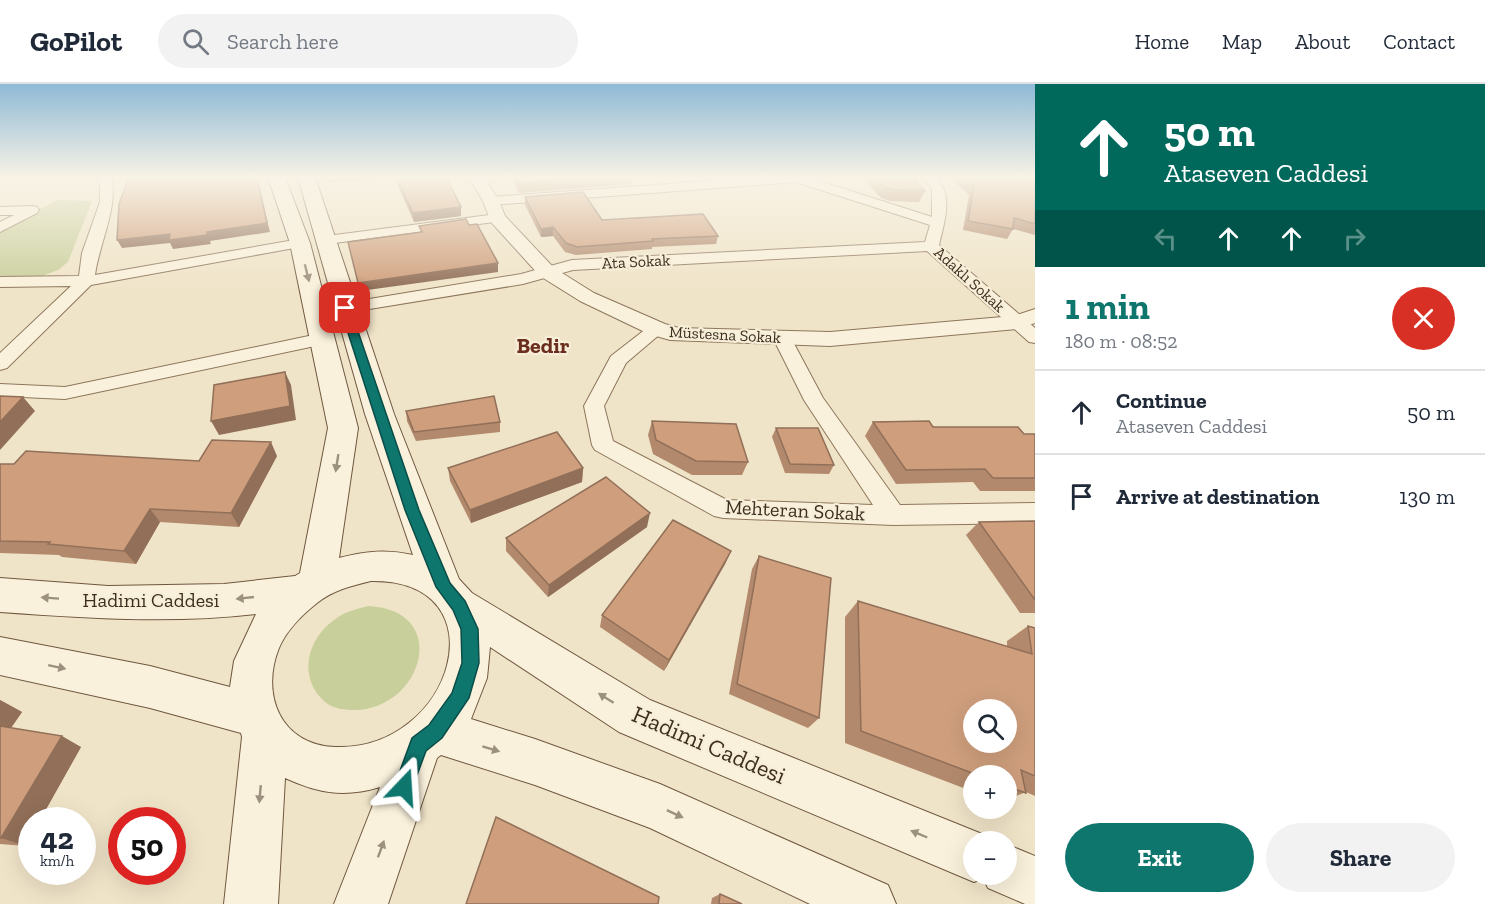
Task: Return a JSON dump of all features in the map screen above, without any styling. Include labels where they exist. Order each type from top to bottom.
[{"type":"main road","points":[[290,215],[300,243],[343,428],[310,587]]},
{"type":"main road","points":[[319,215],[345,308],[412,510],[469,629],[471,663],[460,698],[427,738],[361,904]]},
{"type":"main road","points":[[251,904],[260,725],[250,681],[259,647],[277,616],[310,587],[344,571],[371,566],[398,567],[423,574],[452,597]]},
{"type":"main road","name":"Hadimi Caddesi","points":[[0,595],[108,603],[224,601],[310,587]]},
{"type":"main road","name":"Hadimi Caddesi","points":[[452,597],[635,716],[963,851]]},
{"type":"main road","points":[[0,656],[150,687],[260,725],[283,753],[313,768],[348,772],[386,764],[427,738],[535,762],[660,808],[869,904]]},
{"type":"main road","points":[[1017,875],[1035,882]]},
{"type":"street","points":[[0,228],[23,215]]},
{"type":"street","points":[[0,364],[86,281],[90,253],[103,215]]},
{"type":"street","points":[[327,240],[460,215]]},
{"type":"street","name":"Müstesna Sokak","points":[[499,215],[547,272],[587,297],[657,330],[678,335],[830,339],[1026,319]]},
{"type":"street","points":[[912,215],[937,223]]},
{"type":"street","name":"Adaklı Sokak","points":[[939,215],[931,246],[1026,319],[1035,338]]},
{"type":"street","points":[[0,282],[86,281],[300,243]]},
{"type":"street","name":"Ata Sokak","points":[[345,308],[523,279],[572,265],[931,246]]},
{"type":"street","name":"Mehteran Sokak","points":[[657,330],[618,360],[594,406],[603,445],[723,509],[893,515],[1035,513]]},
{"type":"street","points":[[782,338],[814,400],[893,515]]},
{"type":"street","points":[[0,390],[65,393],[323,339]]},
{"type":"green space","points":[[29,215],[86,215],[68,262],[58,270],[37,278],[0,278],[0,231]]},
{"type":"green space","points":[[368,606],[394,612],[411,624],[419,640],[418,659],[411,678],[398,694],[379,705],[355,710],[335,708],[325,702],[311,682],[309,660],[312,648],[324,628],[334,620],[346,613]]},
{"type":"building","points":[[118,215],[265,215],[267,223],[169,240],[170,234],[117,240]]},
{"type":"building","points":[[534,215],[599,215],[602,220],[704,215],[718,236],[652,239],[653,241],[577,247],[566,243],[553,227],[541,229]]},
{"type":"building","points":[[969,215],[1035,215],[1035,224],[1014,218],[1013,229],[968,221]]},
{"type":"building","points":[[466,219],[469,225],[477,224],[498,263],[358,283],[348,242],[422,232],[419,226]]},
{"type":"building","points":[[285,372],[290,406],[211,421],[214,385]]},
{"type":"building","points":[[0,396],[23,397],[0,422]]},
{"type":"building","points":[[494,396],[500,422],[414,432],[406,411]]},
{"type":"building","points":[[652,421],[736,424],[748,462],[696,461],[656,440]]},
{"type":"building","points":[[929,421],[933,427],[1018,427],[1024,434],[1035,434],[1035,478],[993,478],[985,469],[906,470],[873,422]]},
{"type":"building","points":[[776,428],[818,428],[834,465],[790,464]]},
{"type":"building","points":[[557,432],[583,468],[470,510],[448,468]]},
{"type":"building","points":[[212,440],[271,442],[231,513],[150,509],[124,551],[48,544],[50,542],[0,541],[0,464],[14,464],[26,451],[199,461]]},
{"type":"building","points":[[606,477],[650,513],[549,585],[506,538]]},
{"type":"building","points":[[673,520],[731,551],[669,660],[602,615]]},
{"type":"building","points":[[1035,521],[1035,600],[979,522]]},
{"type":"building","points":[[759,556],[831,578],[819,718],[737,684]]},
{"type":"building","points":[[858,601],[1032,654],[1028,626],[1035,628],[1035,776],[1021,770],[1026,793],[1017,790],[1017,765],[963,765],[963,770],[861,731]]},
{"type":"building","points":[[0,726],[62,736],[1,838]]},
{"type":"building","points":[[496,817],[659,897],[658,904],[466,904]]},
{"type":"building","points":[[720,894],[742,904],[719,904]]},
{"type":"district","name":"Bedir","points":[[543,345]]},
{"type":"route","points":[[345,308],[412,510],[444,587],[460,606],[469,629],[471,663],[460,698],[435,731],[419,745],[404,787]]}]
